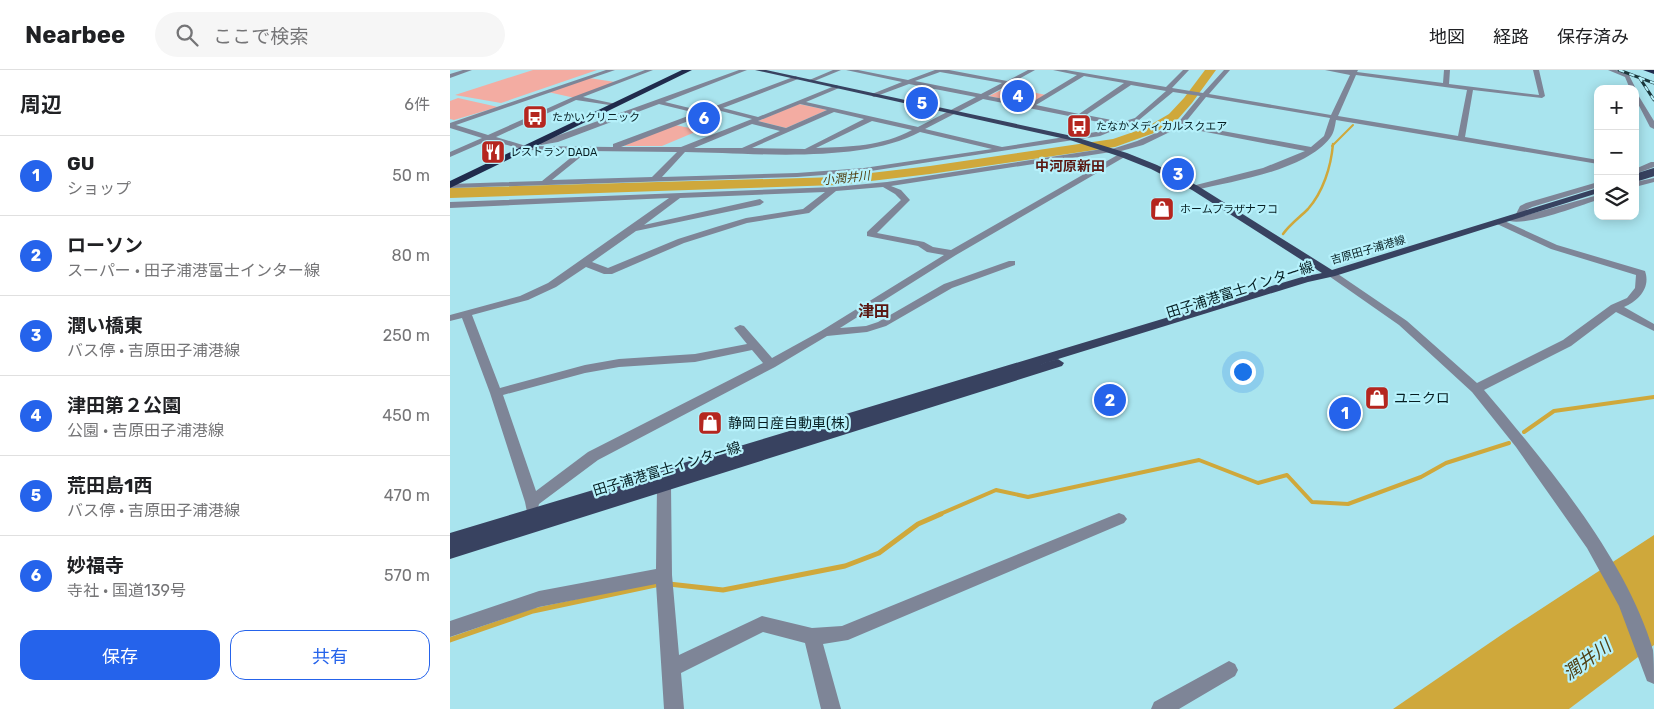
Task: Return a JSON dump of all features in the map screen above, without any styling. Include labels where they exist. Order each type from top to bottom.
[{"type":"highway","points":[[450,185],[688,70]]},
{"type":"highway","points":[[1647,70],[1654,72]]},
{"type":"main road","name":"吉原田子浦港線","points":[[758,70],[1074,139],[1113,151],[1154,166],[1195,188],[1331,274],[1594,191]]},
{"type":"main road","points":[[1639,177],[1654,173]]},
{"type":"main road","name":"田子浦港富士インター線","points":[[450,552],[533,513],[664,486],[1238,308],[1312,283],[1331,274]]},
{"type":"main road","name":"田子浦港富士インター線","points":[[450,540],[533,513],[1306,279],[1331,274]]},
{"type":"street","points":[[450,76],[469,70]]},
{"type":"street","points":[[450,126],[612,70]]},
{"type":"street","points":[[450,155],[575,98],[650,70]]},
{"type":"street","points":[[528,147],[555,140],[744,70]]},
{"type":"street","points":[[810,81],[838,70]]},
{"type":"street","points":[[849,70],[1124,125]]},
{"type":"street","points":[[874,95],[913,82],[940,70],[1009,83]]},
{"type":"street","points":[[450,126],[488,138],[528,147],[806,150],[860,160],[1032,70]]},
{"type":"street","points":[[1056,70],[1594,161]]},
{"type":"street","points":[[1099,78],[1110,70]]},
{"type":"street","points":[[450,185],[797,175],[860,160],[1006,150],[1074,139],[1124,125],[1148,111],[1186,70]]},
{"type":"street","points":[[450,205],[834,189],[887,184],[1113,151],[1140,143],[1179,125],[1227,70]]},
{"type":"street","points":[[1328,70],[1540,97],[1542,96],[1536,70]]},
{"type":"street","points":[[1446,70],[1446,85]]},
{"type":"street","points":[[1611,70],[1627,76],[1631,85]]},
{"type":"street","points":[[1195,188],[1279,165],[1312,150],[1325,140],[1331,131],[1333,118],[1354,72]]},
{"type":"street","points":[[1031,106],[1082,75]]},
{"type":"street","points":[[609,148],[796,78]]},
{"type":"street","points":[[1080,116],[1129,83]]},
{"type":"street","points":[[656,179],[684,149],[837,87]]},
{"type":"street","points":[[1461,138],[1470,88]]},
{"type":"street","points":[[544,93],[614,105]]},
{"type":"street","points":[[1639,100],[1654,128]]},
{"type":"street","points":[[659,102],[702,113]]},
{"type":"street","points":[[799,102],[1006,150]]},
{"type":"street","points":[[716,108],[787,130]]},
{"type":"street","points":[[743,149],[833,110]]},
{"type":"street","points":[[806,150],[872,118]]},
{"type":"street","points":[[1179,125],[1312,150]]},
{"type":"street","points":[[545,182],[587,148]]},
{"type":"street","points":[[466,314],[496,392],[533,513],[593,456],[771,364],[826,333],[1113,151]]},
{"type":"street","points":[[1639,169],[1654,164]]},
{"type":"street","points":[[1639,170],[1654,173]]},
{"type":"street","points":[[1639,184],[1654,180]]},
{"type":"street","points":[[887,184],[887,187],[898,192],[906,200],[870,234],[921,244],[930,250],[953,253]]},
{"type":"street","points":[[1519,215],[1523,208],[1529,205],[1594,185]]},
{"type":"street","points":[[585,263],[608,272],[681,241],[746,221],[806,211],[834,189]]},
{"type":"street","points":[[450,318],[524,298],[552,285],[680,195]]},
{"type":"street","points":[[1504,220],[1530,218],[1594,198]]},
{"type":"street","points":[[635,228],[648,227],[760,202]]},
{"type":"street","points":[[1476,389],[1567,343],[1614,307],[1631,300],[1640,288],[1641,273],[1554,247],[1504,220]]},
{"type":"street","points":[[826,333],[867,329],[882,324],[948,286],[1012,263]]},
{"type":"street","points":[[1331,274],[1403,323],[1476,389],[1521,443],[1593,543],[1626,603],[1654,674]]},
{"type":"street","points":[[1614,307],[1654,328]]},
{"type":"street","points":[[740,328],[771,364]]},
{"type":"street","points":[[496,392],[585,369],[619,363],[696,358],[755,346]]},
{"type":"street","points":[[664,486],[664,574],[674,709]]},
{"type":"street","points":[[671,668],[762,624],[812,636],[842,634],[1119,519]]},
{"type":"street","points":[[450,629],[539,599],[664,574]]},
{"type":"street","points":[[812,636],[831,709]]},
{"type":"street","points":[[1161,709],[1229,670]]},
{"type":"shaded area","points":[[533,70],[597,70],[501,103],[455,95]]},
{"type":"shaded area","points":[[589,78],[615,82],[575,98],[548,92]]},
{"type":"shaded area","points":[[1007,87],[1046,95],[1029,105],[989,96]]},
{"type":"shaded area","points":[[458,98],[498,107],[454,120],[450,119],[450,101]]},
{"type":"shaded area","points":[[799,104],[827,110],[786,128],[758,121]]},
{"type":"shaded area","points":[[675,125],[700,130],[662,146],[623,146]]},
{"type":"water","name":"潤井川","points":[[1654,535],[1654,645],[1569,709],[1393,709],[1507,631]]},
{"type":"waterway","name":"小潤井川","points":[[450,193],[837,181],[930,170],[1115,143],[1149,131],[1166,122],[1188,101],[1211,70]]},
{"type":"waterway","points":[[1333,145],[1353,125]]},
{"type":"waterway","points":[[1283,234],[1308,209],[1318,195],[1328,170],[1333,145]]},
{"type":"waterway","points":[[1524,432],[1554,411],[1654,397]]},
{"type":"waterway","points":[[938,515],[996,490],[1028,497],[1199,460],[1258,483],[1287,475],[1312,502],[1348,504],[1421,477],[1446,463],[1509,443]]},
{"type":"waterway","points":[[669,584],[723,590],[845,566],[879,553],[918,524],[941,514]]},
{"type":"waterway","points":[[450,640],[533,611],[660,584]]},
{"type":"railway","points":[[1619,70],[1639,78]]},
{"type":"railway","points":[[1639,78],[1654,83]]},
{"type":"railway","points":[[1639,78],[1654,100]]},
{"type":"place","name":"津田第２公園","points":[[1018,96]]},
{"type":"place","name":"荒田島1西","points":[[922,103]]},
{"type":"place","name":"たかいクリニック","points":[[535,117]]},
{"type":"place","name":"妙福寺","points":[[704,118]]},
{"type":"place","name":"たなかメディカルスクエア","points":[[1079,126]]},
{"type":"place","name":"レストラン DADA","points":[[493,152]]},
{"type":"place","name":"潤い橋東","points":[[1178,174]]},
{"type":"place","name":"ホームプラザナフコ","points":[[1162,209]]},
{"type":"place","name":"ユニクロ","points":[[1377,398]]},
{"type":"place","name":"ローソン","points":[[1110,400]]},
{"type":"place","name":"GU","points":[[1345,413]]},
{"type":"place","name":"静岡日産自動車(株)","points":[[710,423]]},
{"type":"district","name":"中河原新田","points":[[1070,166]]},
{"type":"district","name":"津田","points":[[874,311]]}]
